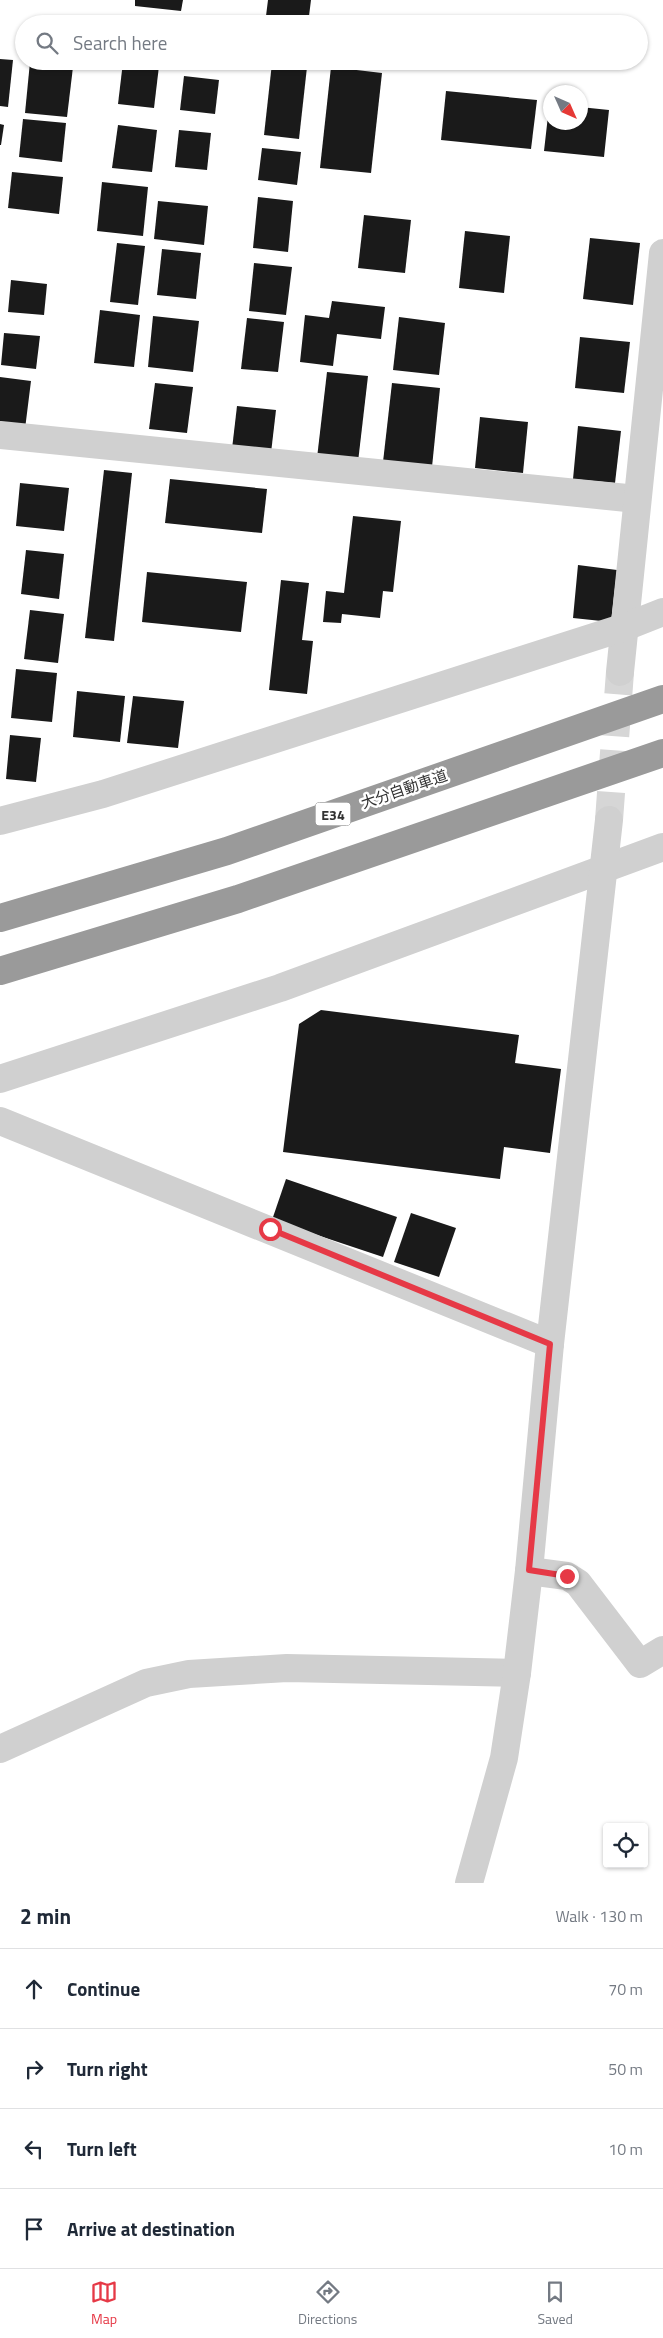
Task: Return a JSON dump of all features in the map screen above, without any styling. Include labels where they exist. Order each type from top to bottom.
[{"type":"highway","name":"大分自動車道","points":[[0,918],[227,851],[663,699]]},
{"type":"highway","points":[[0,971],[238,899],[663,753]]},
{"type":"street","points":[[620,672],[663,253]]},
{"type":"street","points":[[0,435],[637,499]]},
{"type":"street","points":[[0,821],[103,794],[625,627],[663,612]]},
{"type":"street","points":[[469,1883],[504,1758],[517,1673],[529,1570],[550,1344],[609,820]]},
{"type":"street","points":[[0,1079],[280,988],[663,847]]},
{"type":"street","points":[[0,1121],[550,1344]]},
{"type":"street","points":[[529,1570],[567,1576],[578,1583],[640,1664],[663,1650]]},
{"type":"street","points":[[0,1749],[146,1683],[189,1674],[287,1668],[517,1673]]},
{"type":"building","points":[[135,0],[183,0],[181,11],[135,6]]},
{"type":"building","points":[[268,0],[311,0],[309,15],[266,15]]},
{"type":"building","points":[[0,59],[13,60],[8,107],[0,106]]},
{"type":"building","points":[[29,70],[73,70],[67,117],[25,113]]},
{"type":"building","points":[[122,70],[159,70],[154,108],[118,104]]},
{"type":"building","points":[[271,70],[307,70],[299,139],[264,135]]},
{"type":"building","points":[[331,70],[356,70],[382,73],[371,173],[320,168]]},
{"type":"building","points":[[184,76],[219,80],[215,114],[180,110]]},
{"type":"building","points":[[446,91],[537,100],[531,149],[441,140]]},
{"type":"building","points":[[588,108],[609,110],[604,157],[544,151],[546,130],[588,130]]},
{"type":"building","points":[[23,119],[66,123],[62,162],[19,157]]},
{"type":"building","points":[[0,124],[4,125],[1,145],[0,145]]},
{"type":"building","points":[[118,125],[157,130],[152,172],[112,168]]},
{"type":"building","points":[[179,130],[211,133],[207,170],[175,167]]},
{"type":"building","points":[[262,148],[301,152],[297,185],[258,180]]},
{"type":"building","points":[[12,172],[63,177],[59,214],[8,208]]},
{"type":"building","points":[[102,182],[148,187],[143,236],[97,231]]},
{"type":"building","points":[[258,197],[293,201],[288,252],[253,248]]},
{"type":"building","points":[[158,201],[208,206],[204,245],[154,239]]},
{"type":"building","points":[[364,215],[411,220],[405,273],[358,268]]},
{"type":"building","points":[[465,231],[510,236],[504,293],[459,288]]},
{"type":"building","points":[[590,238],[640,243],[633,305],[583,299]]},
{"type":"building","points":[[117,243],[145,246],[138,305],[110,302]]},
{"type":"building","points":[[162,249],[201,253],[196,299],[157,295]]},
{"type":"building","points":[[254,263],[292,267],[286,315],[249,311]]},
{"type":"building","points":[[11,280],[47,284],[44,315],[8,312]]},
{"type":"building","points":[[332,301],[385,307],[381,339],[337,334],[333,366],[300,362],[305,315],[329,318]]},
{"type":"building","points":[[100,310],[140,315],[134,367],[94,363]]},
{"type":"building","points":[[153,316],[199,321],[193,372],[148,367]]},
{"type":"building","points":[[399,317],[445,323],[439,375],[393,370]]},
{"type":"building","points":[[247,318],[284,322],[278,372],[241,369]]},
{"type":"building","points":[[4,333],[40,336],[36,369],[1,365]]},
{"type":"building","points":[[580,337],[630,342],[624,393],[575,388]]},
{"type":"building","points":[[327,372],[368,376],[358,462],[317,458]]},
{"type":"building","points":[[0,377],[31,381],[25,429],[0,426]]},
{"type":"building","points":[[155,383],[193,387],[187,433],[149,429]]},
{"type":"building","points":[[392,383],[440,388],[432,467],[383,462]]},
{"type":"building","points":[[237,406],[276,410],[271,453],[232,449]]},
{"type":"building","points":[[480,417],[528,422],[523,473],[475,468]]},
{"type":"building","points":[[578,426],[621,431],[615,483],[573,479]]},
{"type":"building","points":[[104,470],[132,473],[114,641],[85,638]]},
{"type":"building","points":[[170,479],[267,489],[262,533],[165,523]]},
{"type":"building","points":[[20,483],[69,488],[64,531],[16,526]]},
{"type":"building","points":[[353,516],[401,521],[393,592],[383,591],[380,618],[342,614],[341,623],[323,622],[326,591],[344,593]]},
{"type":"building","points":[[26,550],[64,554],[59,599],[21,594]]},
{"type":"building","points":[[578,565],[617,570],[611,622],[573,618]]},
{"type":"building","points":[[147,572],[247,582],[241,632],[142,622]]},
{"type":"building","points":[[281,580],[309,583],[302,640],[313,641],[307,694],[269,690]]},
{"type":"building","points":[[30,610],[64,614],[58,663],[24,659]]},
{"type":"building","points":[[16,669],[57,673],[52,722],[11,718]]},
{"type":"building","points":[[77,691],[125,696],[120,742],[73,737]]},
{"type":"building","points":[[133,696],[184,701],[178,748],[127,743]]},
{"type":"building","points":[[10,735],[41,738],[36,782],[6,779]]},
{"type":"building","points":[[321,1010],[519,1035],[515,1063],[561,1069],[550,1153],[504,1147],[500,1179],[283,1152],[299,1024]]},
{"type":"building","points":[[286,1179],[397,1217],[383,1257],[272,1220]]},
{"type":"building","points":[[411,1213],[456,1228],[439,1277],[394,1262]]},
{"type":"tunnel","points":[[609,820],[620,672]]},
{"type":"route","points":[[270,1229],[550,1344],[529,1570],[567,1576]]}]
